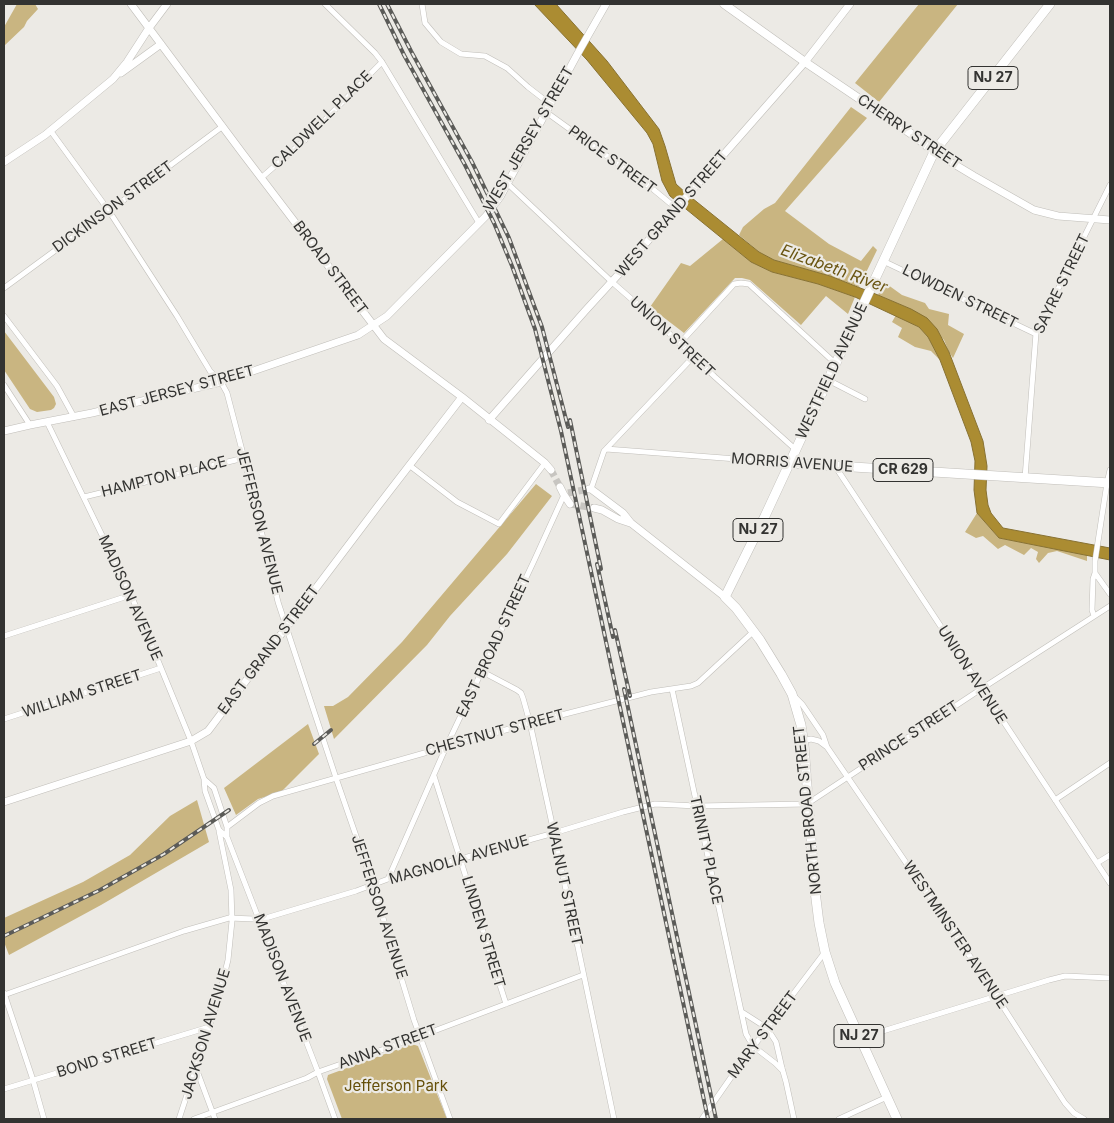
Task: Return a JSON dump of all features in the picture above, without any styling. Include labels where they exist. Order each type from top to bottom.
[{"type":"main road","name":"CHERRY STREET","points":[[724,4],[805,62],[916,137],[934,152]]},
{"type":"main road","name":"WESTFIELD AVENUE","points":[[726,597],[934,152],[1050,4]]},
{"type":"main road","name":"MORRIS AVENUE","points":[[789,464],[1109,483]]},
{"type":"main road","name":"NORTH BROAD STREET","points":[[726,597],[754,631],[792,694],[801,725],[803,740],[816,899],[825,952],[835,983],[897,1119]]},
{"type":"street","name":"BROAD STREET","points":[[131,4],[384,339],[462,397],[545,463],[551,470]]},
{"type":"street","points":[[113,79],[167,4]]},
{"type":"street","points":[[325,4],[375,52],[479,223]]},
{"type":"street","points":[[422,4],[425,23],[441,42],[461,54],[485,56],[507,68],[550,104]]},
{"type":"street","name":"WEST JERSEY STREET","points":[[374,325],[387,316],[486,216],[500,197],[606,4]]},
{"type":"street","name":"WEST GRAND STREET","points":[[489,420],[805,62],[850,4]]},
{"type":"street","points":[[4,162],[50,130],[113,79],[161,44]]},
{"type":"street","name":"CALDWELL PLACE","points":[[261,178],[306,139],[382,62]]},
{"type":"street","name":"PRICE STREET","points":[[546,112],[678,207]]},
{"type":"street","name":"DICKINSON STREET","points":[[4,288],[223,126]]},
{"type":"street","name":"JEFFERSON AVENUE","points":[[50,130],[109,211],[230,400],[276,594],[373,885],[420,1036],[450,1119]]},
{"type":"street","name":"CHERRY STREET","points":[[934,152],[1034,210],[1058,216],[1110,220]]},
{"type":"street","name":"UNION STREET","points":[[507,183],[795,449]]},
{"type":"street","name":"SAYRE STREET","points":[[1025,478],[1036,334],[1110,185]]},
{"type":"street","name":"LOWDEN STREET","points":[[883,261],[1036,334]]},
{"type":"street","points":[[680,343],[734,284],[749,284],[836,364]]},
{"type":"street","points":[[4,316],[57,386],[74,417]]},
{"type":"street","name":"EAST JERSEY STREET","points":[[4,431],[74,417],[220,382],[358,335],[374,325]]},
{"type":"street","points":[[590,489],[604,451],[694,356]]},
{"type":"street","points":[[828,380],[865,399]]},
{"type":"street","points":[[4,385],[30,425]]},
{"type":"street","name":"EAST GRAND STREET","points":[[4,802],[191,741],[208,731],[462,397]]},
{"type":"street","name":"MADISON AVENUE","points":[[47,422],[130,595],[191,741],[204,778],[205,791],[219,830],[227,837]]},
{"type":"street","name":"MORRIS AVENUE","points":[[606,449],[789,464]]},
{"type":"street","name":"HAMPTON PLACE","points":[[84,497],[244,458]]},
{"type":"street","points":[[409,465],[457,502],[499,524],[545,463]]},
{"type":"street","name":"UNION AVENUE","points":[[835,466],[1110,882]]},
{"type":"street","points":[[1094,616],[1092,610],[1095,561],[1110,470]]},
{"type":"street","points":[[560,486],[570,504]]},
{"type":"street","name":"NORTH BROAD STREET","points":[[590,489],[622,513],[631,524],[726,597]]},
{"type":"street","name":"EAST BROAD STREET","points":[[388,879],[446,746],[566,494]]},
{"type":"street","name":"NORTH BROAD STREET","points":[[594,508],[631,524]]},
{"type":"street","points":[[1095,573],[1110,594]]},
{"type":"street","points":[[4,636],[130,595]]},
{"type":"street","name":"PRINCE STREET","points":[[809,802],[981,688],[1110,606]]},
{"type":"street","name":"CHESTNUT STREET","points":[[227,826],[259,803],[273,796],[446,746],[651,692],[698,684],[754,631]]},
{"type":"street","name":"WILLIAM STREET","points":[[4,719],[161,668]]},
{"type":"street","name":"WALNUT STREET","points":[[481,671],[521,693],[530,724],[554,833],[614,1119]]},
{"type":"street","name":"TRINITY PLACE","points":[[672,689],[741,1012],[746,1034],[753,1046]]},
{"type":"street","name":"WESTMINSTER AVENUE","points":[[792,694],[802,704],[823,736],[827,747],[996,996],[1065,1103],[1074,1113],[1084,1119]]},
{"type":"street","points":[[803,740],[819,741],[827,747]]},
{"type":"street","points":[[1055,800],[1110,763]]},
{"type":"street","name":"LINDEN STREET","points":[[434,775],[506,1004]]},
{"type":"street","name":"MADISON AVENUE","points":[[204,778],[214,788],[227,826],[227,837],[335,1119]]},
{"type":"street","name":"MAGNOLIA AVENUE","points":[[4,994],[184,931],[232,918],[259,920],[388,879],[655,804],[697,806],[807,804],[809,802]]},
{"type":"street","name":"JACKSON AVENUE","points":[[179,1119],[218,1000],[228,960],[232,918],[231,890],[219,830]]},
{"type":"street","points":[[1097,863],[1110,855]]},
{"type":"street","name":"MARY STREET","points":[[702,1119],[766,1028],[825,952]]},
{"type":"street","name":"ANNA STREET","points":[[194,1119],[583,975]]},
{"type":"street","points":[[860,1038],[1065,976],[1110,978]]},
{"type":"street","points":[[4,994],[44,1119]]},
{"type":"street","points":[[741,1012],[766,1028],[776,1042],[794,1119]]},
{"type":"street","name":"BOND STREET","points":[[4,1088],[209,1027]]},
{"type":"street","points":[[753,1046],[783,1071]]},
{"type":"street","points":[[196,1067],[215,1119]]},
{"type":"street","points":[[839,1119],[886,1097]]},
{"type":"green space","points":[[17,4],[35,4],[38,9],[24,27],[4,46],[4,27]]},
{"type":"green space","points":[[919,4],[958,4],[879,102],[855,83]]},
{"type":"green space","points":[[851,107],[867,118],[785,211],[829,244],[861,261],[873,246],[877,250],[859,287],[830,276],[774,260],[759,252],[739,235],[743,227],[764,209],[775,203]]},
{"type":"green space","points":[[723,239],[751,262],[772,272],[818,284],[855,297],[848,314],[826,296],[801,325],[750,280],[735,278],[684,333],[650,307],[681,263],[690,266]]},
{"type":"green space","points":[[884,282],[902,295],[925,303],[929,309],[949,314],[948,325],[964,334],[953,358],[944,340],[911,309],[878,295]]},
{"type":"green space","points":[[896,315],[919,327],[928,337],[940,360],[931,351],[915,347],[898,337],[902,328],[892,322]]},
{"type":"green space","points":[[4,331],[54,397],[56,404],[51,410],[37,412],[30,409],[4,370]]},
{"type":"green space","points":[[536,484],[552,496],[507,554],[450,616],[427,645],[334,739],[324,706],[333,706],[348,697],[402,642]]},
{"type":"green space","points":[[977,513],[999,538],[1087,555],[1087,561],[1057,551],[1048,553],[1039,563],[1036,559],[1038,552],[1031,548],[1024,555],[1005,545],[998,549],[983,536],[976,538],[965,532]]},
{"type":"green space","points":[[308,724],[319,754],[281,792],[258,799],[236,815],[224,788]]},
{"type":"green space","points":[[197,800],[209,842],[101,905],[9,955],[4,942],[4,918],[83,882],[130,855],[170,816]]},
{"type":"green space","name":"Jefferson Park","points":[[412,1044],[418,1046],[447,1119],[342,1119],[327,1079],[328,1075]]},
{"type":"shaded area","points":[[534,4],[556,4],[607,61],[659,129],[676,184],[687,194],[759,252],[774,260],[830,276],[911,309],[927,318],[937,329],[949,352],[983,441],[987,466],[986,490],[988,505],[991,513],[1003,528],[1110,548],[1110,560],[999,538],[977,513],[974,490],[975,461],[971,442],[940,360],[928,337],[919,327],[855,297],[818,284],[772,272],[751,262],[670,196],[662,181],[653,144],[647,133],[587,60]]},
{"type":"tunnel","points":[[551,470],[560,487]]},
{"type":"tunnel","points":[[568,493],[589,489]]},
{"type":"tunnel","points":[[570,504],[594,508]]},
{"type":"railway","points":[[379,4],[404,55],[465,165],[494,223],[535,329],[561,431],[708,1119]]},
{"type":"railway","points":[[387,4],[472,162],[509,238],[542,327],[568,427]]},
{"type":"railway","points":[[570,420],[601,569]]},
{"type":"railway","points":[[597,564],[613,637]]},
{"type":"railway","points":[[615,630],[630,696]]},
{"type":"railway","points":[[624,689],[716,1119]]},
{"type":"railway","points":[[314,744],[331,730]]},
{"type":"railway","points":[[4,936],[100,890],[164,854],[229,810]]},
{"type":"water label","name":"Elizabeth River","points":[[834,269]]}]
